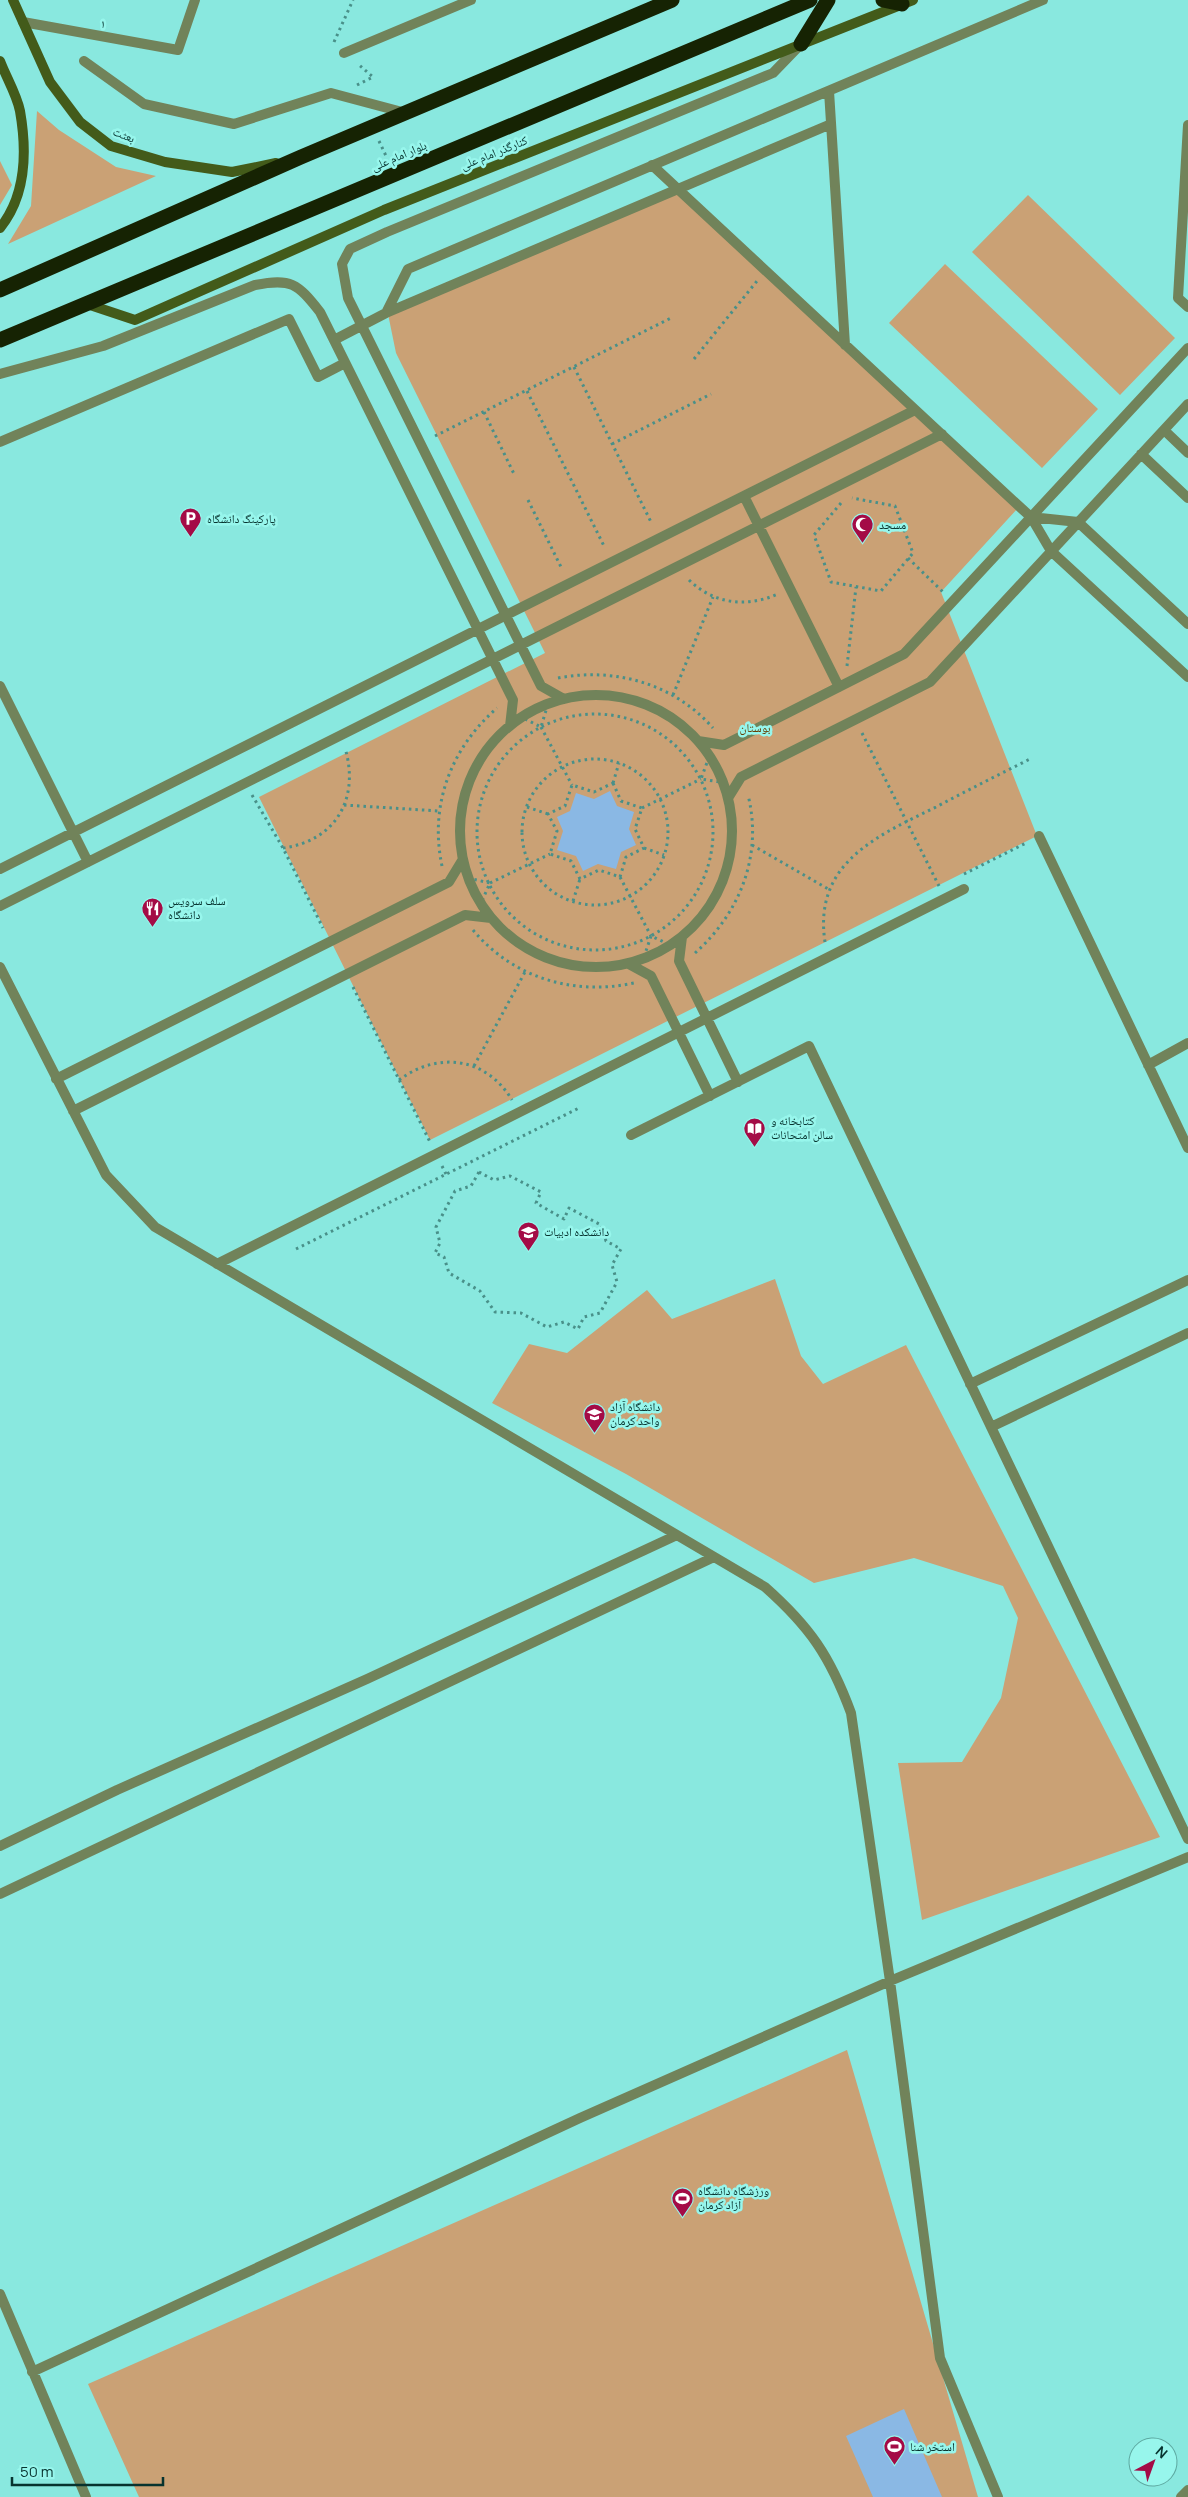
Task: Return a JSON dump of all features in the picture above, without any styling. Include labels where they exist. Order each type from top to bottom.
[{"type":"highway","points":[[0,290],[301,157],[672,0]]},
{"type":"highway","name":"بلوار امام علی","points":[[0,340],[810,0]]},
{"type":"highway","points":[[801,44],[828,0]]},
{"type":"highway","points":[[883,0],[907,2]]},
{"type":"street","name":"بعثت","points":[[13,0],[50,82],[80,122],[110,146],[165,162],[232,172],[301,157]]},
{"type":"street","name":"۱","points":[[23,22],[178,50],[195,0]]},
{"type":"street","points":[[344,52],[471,0]]},
{"type":"street","points":[[386,313],[408,269],[1043,0]]},
{"type":"street","name":"کنارگذر امام علی","points":[[87,304],[135,320],[384,210],[907,2]]},
{"type":"street","points":[[564,699],[541,686],[348,298],[342,264],[350,250],[387,232],[773,73],[801,44]]},
{"type":"street","points":[[84,60],[144,104],[234,124],[331,93],[407,113]]},
{"type":"street","points":[[0,61],[20,110],[24,171],[11,214],[0,228]]},
{"type":"street","points":[[829,91],[845,345]]},
{"type":"street","points":[[334,340],[386,313],[831,124]]},
{"type":"street","points":[[1188,125],[1185,220],[1178,298],[1188,307]]},
{"type":"street","points":[[652,166],[942,434],[1030,518],[1051,551],[1188,677]]},
{"type":"street","points":[[0,374],[102,346],[255,285],[281,280],[304,292],[320,312],[513,700],[516,715],[510,726],[484,753],[463,800],[460,829],[463,859],[468,878],[481,904],[491,918],[522,946],[560,963],[588,967],[629,964],[676,947],[682,937],[710,906],[725,874],[732,840],[728,798],[723,783],[709,757],[698,742],[664,714],[637,702],[593,695],[564,699],[516,715]]},
{"type":"street","points":[[0,442],[290,319],[318,376],[345,363]]},
{"type":"street","points":[[698,742],[724,745],[904,654],[1188,348]]},
{"type":"street","points":[[728,798],[741,777],[930,682],[1188,404]]},
{"type":"street","points":[[0,869],[916,410]]},
{"type":"street","points":[[1164,430],[1188,453]]},
{"type":"street","points":[[0,906],[942,434]]},
{"type":"street","points":[[1141,454],[1188,498]]},
{"type":"street","points":[[744,496],[839,687]]},
{"type":"street","points":[[1030,518],[1078,522],[1188,624]]},
{"type":"street","points":[[0,686],[88,862]]},
{"type":"street","points":[[1039,836],[1188,1148]]},
{"type":"street","points":[[56,1079],[449,882],[463,859]]},
{"type":"street","points":[[217,1264],[964,889]]},
{"type":"street","points":[[73,1112],[465,915],[491,918]]},
{"type":"street","points":[[676,947],[679,961],[738,1082]]},
{"type":"street","points":[[629,964],[650,976],[710,1096]]},
{"type":"street","points":[[0,968],[106,1175],[155,1227],[765,1587],[794,1613],[818,1643],[838,1676],[851,1713],[890,1982],[940,2358],[998,2497]]},
{"type":"street","points":[[1148,1065],[1188,1043]]},
{"type":"street","points":[[631,1135],[809,1046],[1188,1839]]},
{"type":"street","points":[[970,1384],[1188,1280]]},
{"type":"street","points":[[991,1427],[1188,1333]]},
{"type":"street","points":[[0,1846],[117,1790],[366,1679],[677,1535]]},
{"type":"street","points":[[0,1894],[714,1557]]},
{"type":"street","points":[[32,2372],[580,2118],[890,1982],[1188,1857]]},
{"type":"street","points":[[0,2294],[86,2497]]},
{"type":"street","points":[[1181,2497],[1188,2490]]},
{"type":"path","points":[[354,87],[373,77]]},
{"type":"path","points":[[694,359],[765,271]]},
{"type":"path","points":[[436,436],[673,317]]},
{"type":"path","points":[[574,367],[652,524]]},
{"type":"path","points":[[526,390],[605,548]]},
{"type":"path","points":[[612,444],[711,394]]},
{"type":"path","points":[[484,412],[515,476]]},
{"type":"path","points":[[841,504],[814,535],[831,582],[881,591],[913,553],[895,506],[852,498]]},
{"type":"path","points":[[528,500],[562,569]]},
{"type":"path","points":[[908,558],[943,592]]},
{"type":"path","points":[[689,580],[713,597],[732,602],[751,603],[769,598],[789,586]]},
{"type":"path","points":[[937,599],[950,585]]},
{"type":"path","points":[[847,669],[856,587]]},
{"type":"path","points":[[673,695],[713,597]]},
{"type":"path","points":[[842,661],[847,669]]},
{"type":"path","points":[[847,669],[854,666]]},
{"type":"path","points":[[552,692],[556,678],[601,674],[638,680],[673,695],[697,712],[718,734],[701,779]]},
{"type":"path","points":[[541,726],[548,704]]},
{"type":"path","points":[[573,901],[580,879],[572,861],[550,854],[490,883],[443,872],[438,842],[439,811],[446,781],[466,740],[498,707],[541,726],[572,785],[594,792],[612,783],[619,763]]},
{"type":"path","points":[[590,714],[615,716],[640,722],[669,740],[681,751],[701,779],[709,802],[713,827],[712,852],[705,876],[698,891],[678,917],[651,936],[618,947],[602,950],[568,946],[551,941],[536,933],[509,912],[490,883],[481,860],[477,836],[481,802],[493,772],[514,745],[541,726],[557,720],[590,714]]},
{"type":"path","points":[[861,730],[939,886]]},
{"type":"path","points":[[283,848],[302,844],[320,835],[334,822],[344,806],[350,788],[350,769],[344,742]]},
{"type":"path","points":[[826,943],[824,916],[830,890],[840,871],[854,854],[906,821],[1032,758]]},
{"type":"path","points":[[590,759],[619,763],[643,777],[660,799],[668,826],[664,855],[651,879],[630,896],[602,904],[573,901],[548,886],[530,864],[523,836],[527,807],[540,783],[562,767],[590,759]]},
{"type":"path","points":[[612,783],[621,801],[642,808],[701,779],[723,783]]},
{"type":"path","points":[[527,807],[548,814],[565,806],[572,785]]},
{"type":"path","points":[[664,855],[644,848],[626,856],[620,877],[651,936],[694,954],[726,919],[741,891],[752,845],[752,816],[746,787],[735,785]]},
{"type":"path","points":[[251,794],[283,848],[325,931]]},
{"type":"path","points":[[344,806],[439,811]]},
{"type":"path","points":[[642,808],[635,829],[644,848]]},
{"type":"path","points":[[548,814],[557,831],[550,854]]},
{"type":"path","points":[[752,845],[830,890]]},
{"type":"path","points":[[580,879],[599,870],[620,877]]},
{"type":"path","points":[[490,883],[470,926],[479,937],[501,956],[525,972],[556,983],[604,988],[636,983],[651,936]]},
{"type":"path","points":[[474,1066],[525,972]]},
{"type":"path","points":[[360,981],[352,985],[446,1174]]},
{"type":"path","points":[[399,1080],[416,1069],[435,1063],[455,1062],[474,1066],[500,1084],[512,1100]]},
{"type":"path","points":[[296,1249],[580,1107]]},
{"type":"path","points":[[479,1172],[494,1180],[510,1176],[541,1192],[536,1203],[564,1218],[569,1208],[602,1225],[606,1241],[621,1249],[612,1265],[617,1282],[600,1312],[584,1317],[578,1329],[564,1322],[547,1327],[521,1313],[495,1312],[480,1291],[449,1273],[444,1257],[435,1252],[440,1244],[436,1227],[455,1191],[471,1186],[479,1172]]},
{"type":"green space","points":[[37,111],[59,130],[116,167],[156,176],[8,244],[31,206]]},
{"type":"green space","points":[[0,161],[12,185],[0,205]]},
{"type":"green space","name":"بوستان","points":[[677,191],[1018,508],[941,592],[1037,836],[430,1140],[259,797],[545,653],[396,353],[388,314]]},
{"type":"green space","points":[[1028,195],[1175,338],[1120,395],[972,252]]},
{"type":"green space","points":[[945,264],[1098,409],[1042,468],[889,323]]},
{"type":"green space","points":[[775,1279],[801,1356],[823,1384],[906,1345],[1160,1837],[922,1920],[898,1763],[962,1762],[1001,1698],[1018,1618],[1003,1586],[914,1558],[814,1583],[626,1474],[492,1403],[529,1344],[567,1353],[647,1290],[672,1319]]},
{"type":"green space","name":"ورزشگاه دانشگاه آزاد کرمان","points":[[847,2050],[978,2497],[139,2497],[88,2384]]},
{"type":"water","points":[[610,791],[617,806],[634,812],[629,829],[636,845],[621,852],[616,869],[598,864],[583,871],[576,856],[557,850],[563,831],[557,817],[570,811],[576,793],[594,799]]},
{"type":"water","name":"استخر شنا","points":[[904,2409],[942,2497],[873,2497],[846,2436]]},
{"type":"place","name":"پارکینگ دانشگاه","points":[[191,538]]},
{"type":"place","name":"مسجد","points":[[863,544]]},
{"type":"place","name":"سلف سرویس دانشگاه","points":[[152,927]]},
{"type":"place","name":"کتابخانه و سالن امتحانات","points":[[755,1147]]},
{"type":"place","name":"دانشکده ادبیات","points":[[528,1251]]},
{"type":"place","name":"دانشگاه آزاد واحد کرمان","points":[[594,1433]]},
{"type":"place","name":"ورزشگاه دانشگاه آزاد کرمان","points":[[682,2217]]},
{"type":"place","name":"استخر شنا","points":[[894,2466]]}]
